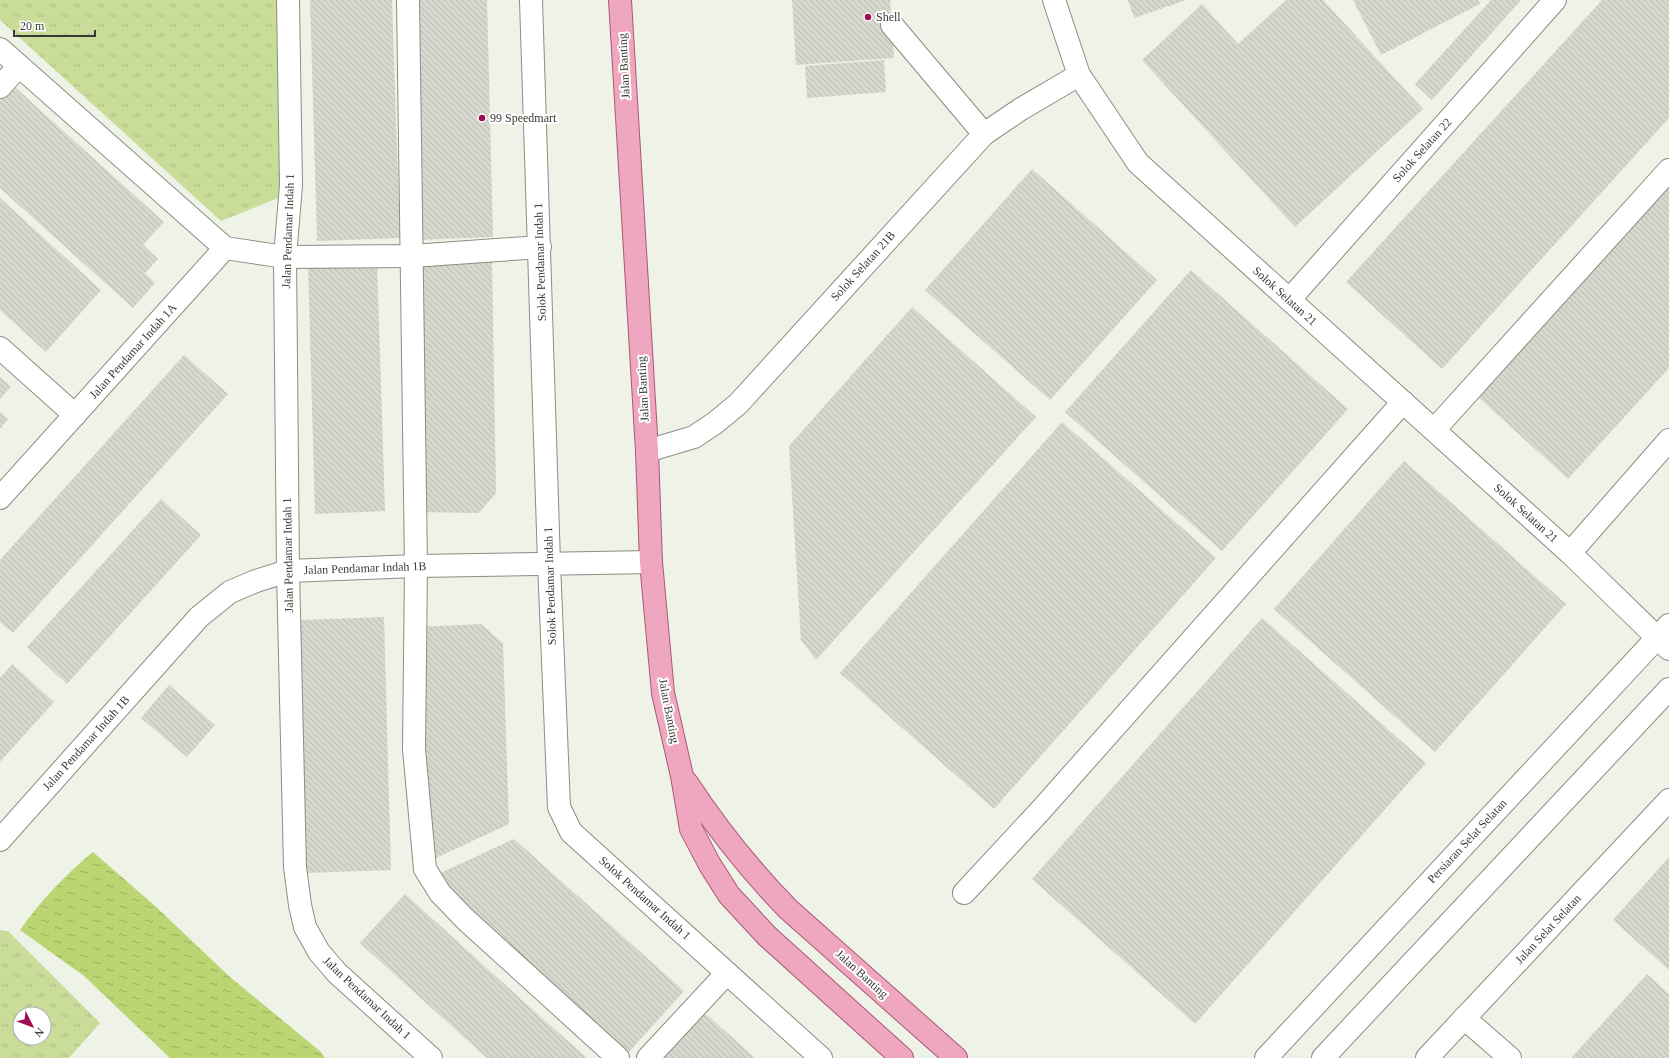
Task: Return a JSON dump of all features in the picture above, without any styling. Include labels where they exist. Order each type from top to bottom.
[{"type":"main road","name":"Jalan Banting","points":[[620,0],[647,451],[651,562],[663,693],[682,776],[691,829],[710,865],[729,895],[767,936],[902,1058]]},
{"type":"main road","name":"Jalan Banting","points":[[682,776],[711,820],[764,884],[794,914],[956,1058]]},
{"type":"street","name":"Jalan Pendamar Indah 1","points":[[288,0],[291,185],[285,257],[288,571],[295,867],[300,905],[305,927],[319,952],[337,973],[422,1055]]},
{"type":"street","points":[[408,0],[416,566],[414,749],[425,869],[440,893],[465,919],[618,1058]]},
{"type":"street","name":"Solok Pendamar Indah 1","points":[[531,0],[549,563],[559,807],[571,832],[821,1058]]},
{"type":"street","name":"Solok Selatan 21","points":[[1054,0],[1079,75],[1138,162],[1665,638]]},
{"type":"street","name":"Solok Selatan 22","points":[[1290,299],[1555,0]]},
{"type":"street","points":[[892,25],[984,134]]},
{"type":"street","points":[[0,49],[225,248],[285,257],[412,256],[540,247]]},
{"type":"street","points":[[0,87],[19,66]]},
{"type":"street","name":"Solok Selatan 21B","points":[[647,451],[694,437],[715,423],[738,404],[984,134],[1079,75]]},
{"type":"street","points":[[1434,430],[1669,170]]},
{"type":"street","name":"Jalan Pendamar Indah 1A","points":[[0,498],[225,248]]},
{"type":"street","points":[[0,348],[75,415]]},
{"type":"street","points":[[964,894],[1046,804],[1403,402]]},
{"type":"street","points":[[1570,553],[1669,440]]},
{"type":"street","name":"Jalan Pendamar Indah 1B","points":[[0,840],[199,617],[230,592],[256,581],[288,571],[416,566],[651,562]]},
{"type":"street","name":"Persiaran Selat Selatan","points":[[1266,1058],[1602,696],[1665,638]]},
{"type":"street","points":[[1323,1058],[1669,688]]},
{"type":"street","name":"Jalan Selat Selatan","points":[[1427,1058],[1669,800]]},
{"type":"street","points":[[648,1058],[727,973]]},
{"type":"street","points":[[1464,1018],[1510,1058]]},
{"type":"green space","points":[[0,0],[279,0],[283,196],[221,221],[0,20]]},
{"type":"green space","points":[[0,930],[8,931],[100,1023],[69,1058],[0,1058]]},
{"type":"water","points":[[93,852],[154,905],[230,977],[321,1052],[325,1058],[170,1058],[84,976],[20,930],[36,908],[54,888]]},
{"type":"building","points":[[310,0],[392,0],[400,238],[317,241]]},
{"type":"building","points":[[409,0],[487,0],[493,237],[418,240]]},
{"type":"building","points":[[792,0],[890,0],[894,58],[796,65]]},
{"type":"building","points":[[1128,0],[1186,0],[1134,18]]},
{"type":"building","points":[[1286,0],[1323,0],[1423,109],[1295,227],[1142,60],[1202,4],[1238,44]]},
{"type":"building","points":[[1353,0],[1478,0],[1480,4],[1381,55]]},
{"type":"building","points":[[1491,0],[1521,0],[1432,100],[1415,84]]},
{"type":"building","points":[[1602,0],[1669,0],[1669,118],[1442,369],[1346,282]]},
{"type":"building","points":[[884,60],[886,92],[807,98],[805,66]]},
{"type":"building","points":[[8,81],[164,222],[143,245],[158,259],[145,273],[155,283],[133,308],[0,188],[0,89]]},
{"type":"building","points":[[1032,169],[1157,280],[1050,400],[925,290]]},
{"type":"building","points":[[1669,185],[1669,368],[1568,479],[1477,396]]},
{"type":"building","points":[[0,198],[101,290],[46,352],[0,310]]},
{"type":"building","points":[[377,261],[385,511],[315,514],[308,263]]},
{"type":"building","points":[[492,261],[496,493],[479,513],[413,512],[409,263]]},
{"type":"building","points":[[1191,270],[1348,409],[1222,551],[1065,412]]},
{"type":"building","points":[[912,307],[1036,417],[816,660],[801,640],[789,446]]},
{"type":"building","points":[[184,355],[228,394],[13,633],[0,622],[0,560]]},
{"type":"building","points":[[0,377],[11,387],[0,399]]},
{"type":"building","points":[[0,412],[8,419],[0,429]]},
{"type":"building","points":[[1062,422],[1216,558],[994,809],[840,673]]},
{"type":"building","points":[[1404,461],[1566,604],[1435,752],[1274,609]]},
{"type":"building","points":[[161,499],[201,535],[67,684],[27,647]]},
{"type":"building","points":[[384,617],[391,870],[306,873],[299,620]]},
{"type":"building","points":[[1262,618],[1426,763],[1195,1024],[1032,879]]},
{"type":"building","points":[[481,624],[503,643],[509,824],[425,863],[417,627]]},
{"type":"building","points":[[12,664],[54,702],[0,762],[0,678]]},
{"type":"building","points":[[169,685],[215,725],[187,757],[141,718]]},
{"type":"building","points":[[514,839],[684,991],[627,1054],[432,877]]},
{"type":"building","points":[[1669,857],[1669,970],[1613,920]]},
{"type":"building","points":[[405,894],[587,1058],[487,1058],[360,943]]},
{"type":"building","points":[[1647,974],[1669,994],[1669,1058],[1571,1058]]},
{"type":"building","points":[[698,1007],[716,1023],[755,1058],[652,1058]]},
{"type":"place","name":"Shell","points":[[868,17]]},
{"type":"place","name":"99 Speedmart","points":[[482,118]]}]
